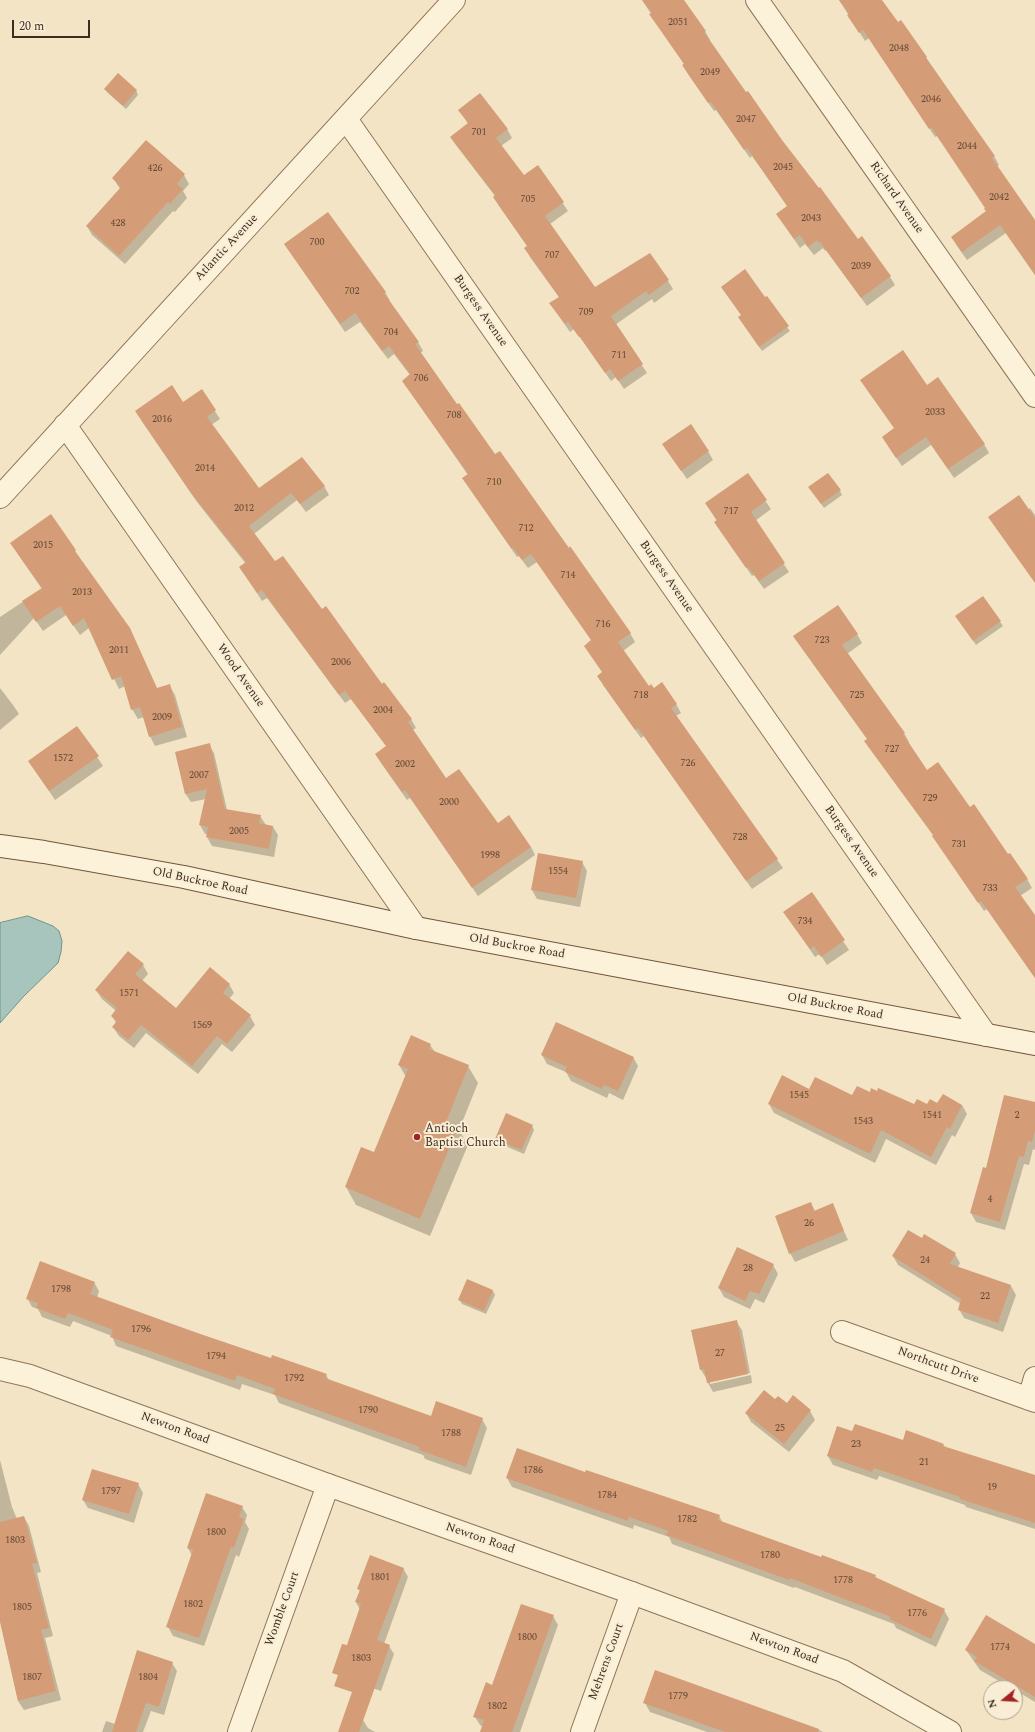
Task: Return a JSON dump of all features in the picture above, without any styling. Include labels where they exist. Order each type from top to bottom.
[{"type":"street","name":"Atlantic Avenue","points":[[0,497],[454,0]]},
{"type":"street","name":"Richard Avenue","points":[[757,0],[1035,396]]},
{"type":"street","name":"Burgess Avenue","points":[[346,119],[986,1035]]},
{"type":"street","name":"Wood Avenue","points":[[65,425],[416,928]]},
{"type":"street","name":"Old Buckroe Road","points":[[0,846],[44,852],[184,877],[416,928],[1035,1044]]},
{"type":"street","name":"Northcutt Drive","points":[[842,1332],[1032,1400]]},
{"type":"street","name":"Newton Road","points":[[0,1369],[30,1376],[328,1486],[632,1593],[843,1671],[950,1732]]},
{"type":"street","points":[[1032,1400],[1035,1378]]},
{"type":"street","name":"Womble Court","points":[[239,1732],[328,1486]]},
{"type":"street","name":"Mehrens Court","points":[[582,1732],[632,1593]]},
{"type":"water","points":[[28,916],[53,926],[59,931],[62,941],[61,952],[58,963],[24,996],[0,1023],[0,923]]},
{"type":"building","points":[[642,0],[684,0],[706,31],[704,32],[746,92],[748,91],[782,140],[819,188],[820,187],[858,239],[862,236],[891,276],[861,298],[820,242],[819,243],[817,240],[808,247],[800,235],[794,239],[776,214],[787,206],[747,148],[744,150],[711,102],[708,103],[682,65],[684,64],[649,14],[652,13]]},
{"type":"building","points":[[839,0],[882,0],[898,22],[901,20],[995,156],[992,158],[1035,220],[1035,275],[1000,225],[962,252],[951,237],[986,211],[984,209],[985,208],[931,127],[929,129],[863,30],[859,33],[847,15],[849,14]]},
{"type":"building","points":[[118,73],[137,90],[123,106],[104,89]]},
{"type":"building","points":[[480,93],[508,129],[496,138],[524,175],[538,165],[564,202],[545,216],[595,287],[650,253],[669,280],[649,295],[646,291],[611,316],[643,364],[618,381],[610,369],[605,373],[568,322],[565,324],[549,303],[559,297],[524,248],[527,246],[493,197],[495,195],[450,137],[468,123],[458,110]]},
{"type":"building","points":[[146,140],[185,174],[177,184],[183,189],[170,204],[168,202],[119,256],[86,226],[121,187],[112,178]]},
{"type":"building","points":[[328,212],[386,292],[384,293],[419,342],[415,344],[457,404],[459,403],[495,454],[500,451],[569,548],[570,546],[631,633],[618,642],[649,686],[651,684],[654,688],[662,682],[677,704],[671,708],[778,859],[746,881],[638,728],[635,730],[597,676],[602,672],[584,646],[591,640],[531,554],[522,560],[513,548],[511,548],[462,478],[468,474],[402,381],[410,374],[389,346],[382,351],[355,313],[340,324],[284,244]]},
{"type":"building","points":[[745,269],[765,297],[767,296],[789,326],[759,347],[738,317],[741,315],[721,287]]},
{"type":"building","points":[[903,350],[927,385],[938,377],[985,444],[948,469],[926,437],[896,458],[882,437],[894,428],[860,380]]},
{"type":"building","points":[[172,385],[183,402],[202,389],[216,410],[207,417],[259,488],[302,457],[325,486],[300,504],[291,493],[249,526],[275,561],[283,556],[322,609],[326,606],[382,684],[384,682],[412,719],[408,722],[446,778],[459,769],[498,823],[509,815],[531,847],[472,888],[405,790],[402,792],[375,754],[386,746],[345,691],[339,695],[262,590],[257,593],[239,567],[246,562],[191,493],[135,411]]},
{"type":"building","points":[[691,424],[709,451],[681,471],[662,444]]},
{"type":"building","points":[[748,473],[767,500],[751,512],[785,563],[759,581],[748,567],[746,568],[714,522],[717,520],[705,503]]},
{"type":"building","points":[[828,473],[841,490],[821,504],[808,487]]},
{"type":"building","points":[[1019,495],[1035,518],[1035,583],[988,517]]},
{"type":"building","points":[[51,514],[76,550],[75,551],[130,628],[157,688],[170,684],[182,727],[149,737],[140,707],[131,710],[121,676],[112,680],[84,618],[73,626],[60,606],[36,622],[22,601],[42,588],[10,543]]},
{"type":"building","points":[[983,596],[1001,621],[973,641],[955,616]]},
{"type":"building","points":[[838,605],[858,634],[842,645],[905,733],[903,734],[927,770],[938,762],[970,807],[974,804],[1008,854],[1010,853],[1028,879],[1015,887],[1035,915],[1035,978],[981,901],[978,903],[932,836],[933,835],[864,741],[867,739],[793,636]]},
{"type":"building","points":[[77,726],[99,756],[49,791],[28,761]]},
{"type":"building","points":[[210,743],[225,809],[261,815],[259,823],[273,826],[269,849],[206,837],[208,827],[199,825],[207,789],[185,794],[175,752]]},
{"type":"building","points":[[538,853],[583,861],[576,898],[531,890]]},
{"type":"building","points":[[812,892],[845,940],[821,957],[814,946],[810,949],[783,912]]},
{"type":"building","points":[[128,951],[144,964],[135,974],[176,1008],[210,967],[230,984],[223,993],[251,1015],[227,1044],[217,1036],[192,1066],[141,1025],[128,1040],[112,1027],[117,1021],[111,1016],[117,1008],[95,990]]},
{"type":"building","points":[[556,1022],[634,1057],[618,1091],[604,1085],[602,1089],[565,1072],[567,1067],[541,1055]]},
{"type":"building","name":"Antioch Baptist Church","points":[[411,1035],[431,1044],[429,1049],[469,1065],[446,1122],[458,1127],[420,1219],[345,1187],[361,1147],[374,1152],[408,1069],[398,1065]]},
{"type":"building","points":[[782,1075],[809,1089],[815,1077],[852,1095],[857,1086],[870,1092],[871,1088],[877,1091],[878,1088],[914,1104],[917,1099],[927,1104],[930,1099],[937,1103],[943,1094],[962,1105],[950,1129],[947,1127],[931,1157],[881,1130],[870,1154],[768,1104]]},
{"type":"building","points":[[1004,1095],[1035,1102],[1035,1131],[1032,1142],[1028,1141],[1024,1157],[1019,1156],[1000,1222],[970,1213],[983,1167],[986,1168]]},
{"type":"building","points":[[506,1113],[533,1125],[521,1150],[495,1139]]},
{"type":"building","points":[[811,1202],[814,1211],[833,1203],[844,1231],[789,1254],[775,1216]]},
{"type":"building","points":[[908,1230],[922,1238],[924,1234],[956,1253],[950,1264],[1011,1285],[998,1323],[958,1310],[961,1299],[892,1256]]},
{"type":"building","points":[[737,1247],[774,1264],[759,1294],[750,1291],[745,1301],[718,1288]]},
{"type":"building","points":[[40,1261],[95,1282],[90,1294],[271,1358],[272,1355],[327,1374],[325,1378],[431,1416],[436,1401],[483,1418],[466,1467],[419,1450],[420,1447],[273,1394],[275,1389],[237,1375],[235,1381],[110,1337],[113,1330],[68,1313],[65,1319],[36,1308],[38,1303],[26,1299]]},
{"type":"building","points":[[467,1279],[493,1290],[484,1311],[458,1300]]},
{"type":"building","points":[[737,1320],[748,1374],[707,1383],[704,1369],[700,1370],[691,1330]]},
{"type":"building","points":[[764,1390],[775,1399],[778,1396],[787,1403],[793,1395],[811,1410],[784,1444],[745,1413]]},
{"type":"building","points":[[855,1424],[903,1440],[906,1430],[944,1444],[943,1446],[1035,1475],[1035,1523],[960,1499],[960,1497],[874,1468],[872,1472],[827,1456],[837,1426],[852,1431]]},
{"type":"building","points":[[517,1448],[585,1472],[586,1470],[720,1515],[718,1520],[876,1575],[875,1577],[945,1609],[931,1639],[889,1619],[891,1617],[790,1578],[789,1580],[666,1535],[668,1531],[629,1517],[628,1521],[506,1478]]},
{"type":"building","points":[[92,1469],[139,1483],[129,1514],[82,1500]]},
{"type":"building","points":[[206,1493],[243,1506],[239,1517],[244,1519],[234,1548],[231,1547],[199,1638],[166,1627],[193,1550],[187,1548]]},
{"type":"building","points":[[24,1516],[37,1563],[32,1564],[49,1628],[41,1630],[56,1691],[18,1701],[0,1622],[0,1522]]},
{"type":"building","points":[[370,1555],[404,1568],[377,1640],[390,1645],[359,1732],[338,1732],[352,1692],[334,1686],[338,1675],[332,1673],[342,1644],[347,1645],[361,1604],[355,1602],[360,1590],[357,1589]]},
{"type":"building","points":[[521,1604],[554,1615],[512,1732],[480,1732],[484,1720],[473,1717],[486,1682],[492,1685]]},
{"type":"building","points":[[986,1615],[1035,1644],[1035,1697],[1023,1690],[1023,1680],[1006,1680],[974,1661],[977,1657],[965,1650]]},
{"type":"building","points":[[137,1650],[173,1662],[159,1707],[146,1703],[136,1732],[112,1732]]},
{"type":"building","points":[[655,1670],[819,1729],[818,1732],[725,1732],[643,1703]]},
{"type":"place","name":"Antioch Baptist Church","points":[[417,1137]]}]
